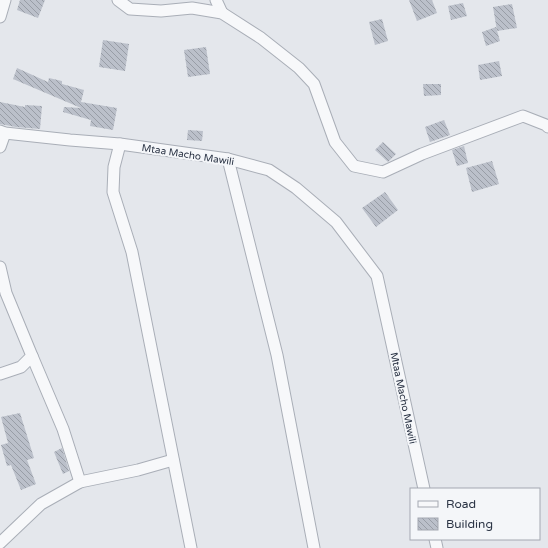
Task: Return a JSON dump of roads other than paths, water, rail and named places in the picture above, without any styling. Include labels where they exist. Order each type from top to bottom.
[{"type":"street","points":[[0,17],[5,0]]},
{"type":"street","points":[[118,0],[130,9],[161,11],[192,8],[222,13],[261,38],[299,68],[314,84],[335,142],[354,166],[383,172],[422,154],[524,116],[548,127]]},
{"type":"street","points":[[216,0],[222,13]]},
{"type":"street","points":[[0,147],[3,132]]},
{"type":"street","name":"Mtaa Macho Mawili","points":[[3,132],[120,144],[228,159],[269,170],[296,188],[336,222],[377,276],[424,488]]},
{"type":"street","points":[[120,144],[114,167],[113,192],[132,252],[191,548]]},
{"type":"street","points":[[228,159],[277,354],[314,548]]},
{"type":"street","points":[[0,267],[6,294],[62,428],[80,482]]},
{"type":"street","points":[[0,374],[21,367],[32,356]]},
{"type":"street","points":[[0,543],[41,504],[80,482],[138,470],[173,460]]}]
